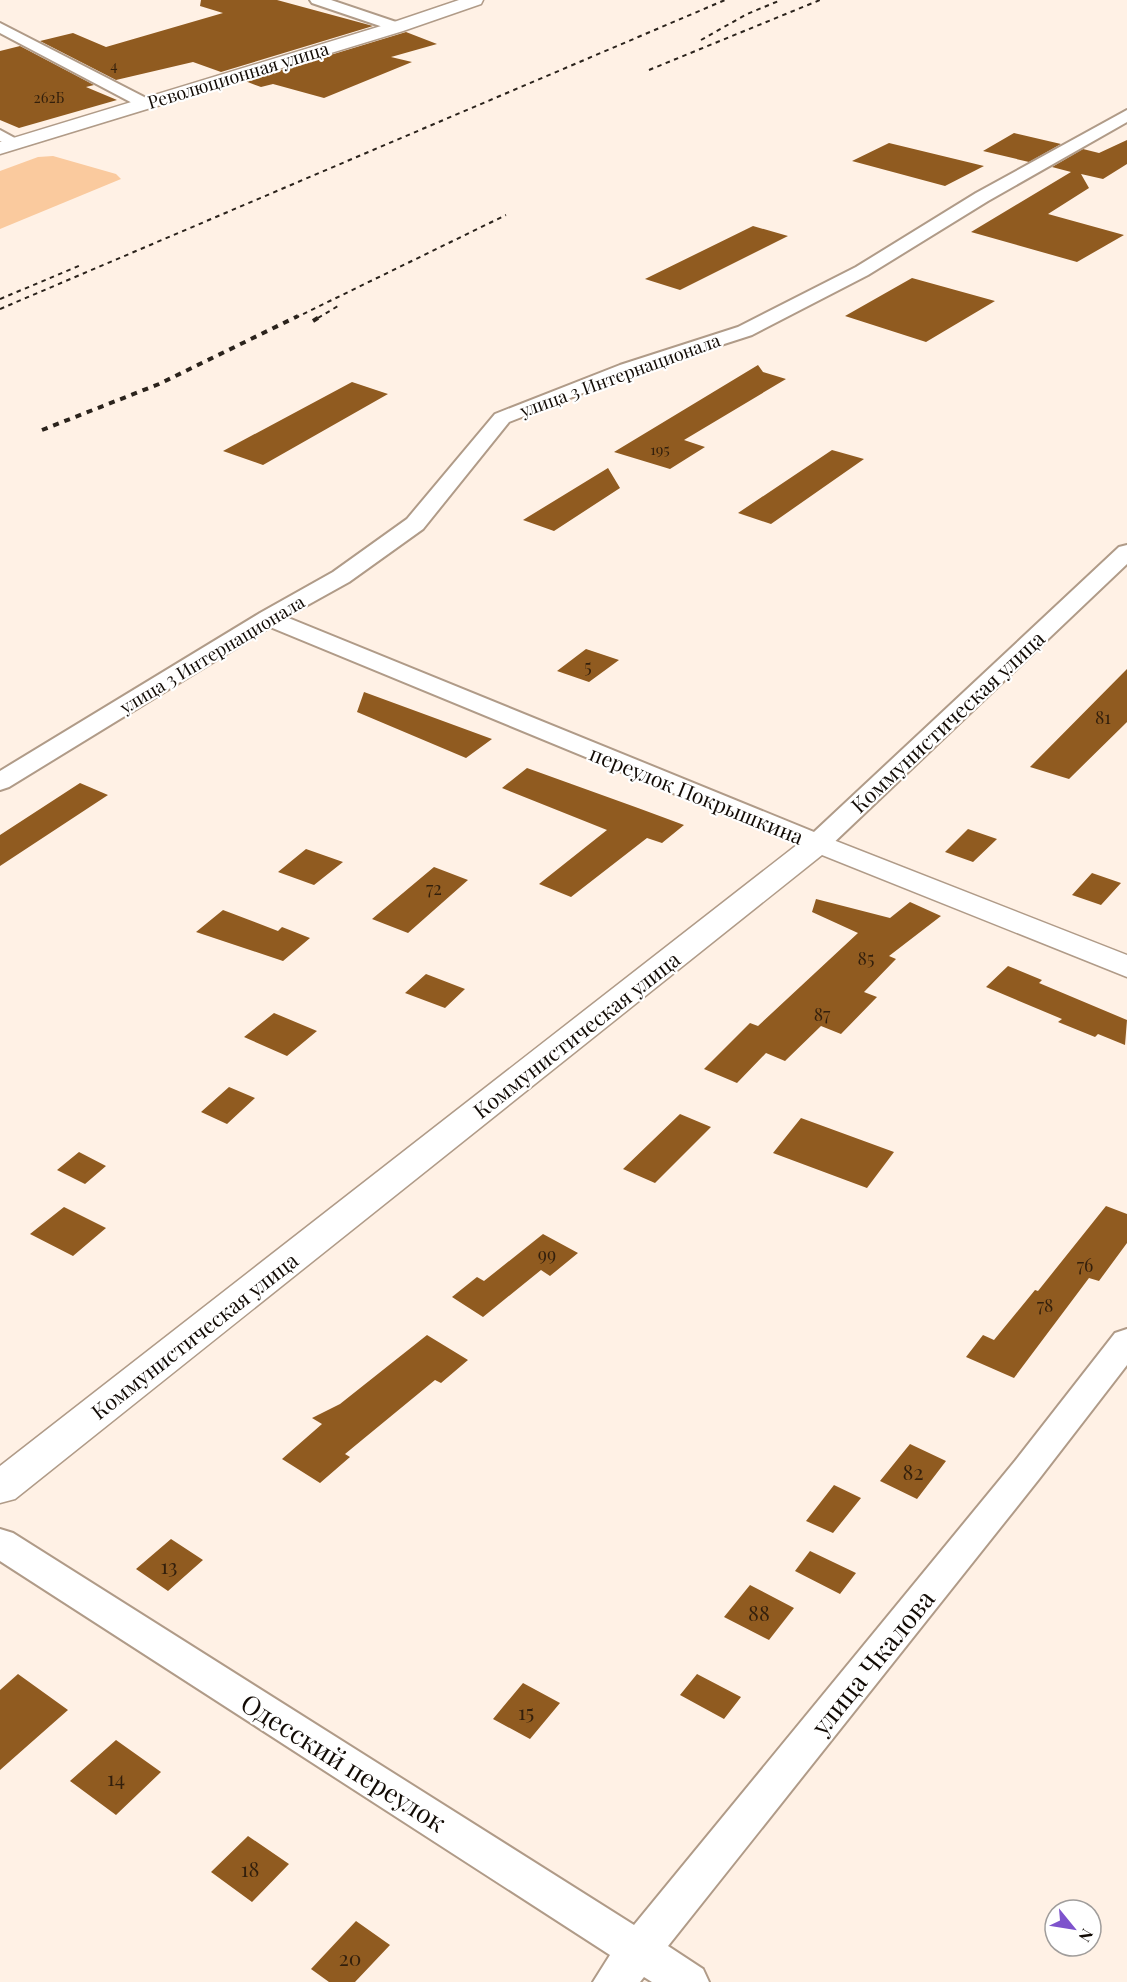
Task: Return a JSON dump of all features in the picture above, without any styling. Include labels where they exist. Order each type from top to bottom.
[{"type":"street","points":[[317,0],[397,27]]},
{"type":"street","name":"Революционная улица","points":[[5,142],[397,27],[476,0]]},
{"type":"street","points":[[0,27],[144,103]]},
{"type":"street","name":"улица 3 Интернационала","points":[[0,782],[268,618],[341,577],[414,524],[502,418],[627,369],[746,331],[862,272],[982,197],[1127,115]]},
{"type":"street","name":"Коммунистическая улица","points":[[0,1488],[818,843],[1127,552]]},
{"type":"street","name":"переулок Покрышкина","points":[[268,618],[1127,967]]},
{"type":"street","name":"улица Чкалова","points":[[614,1982],[1027,1470],[1127,1341]]},
{"type":"street","name":"Одесский переулок","points":[[0,1543],[688,1982]]},
{"type":"shaded area","points":[[53,156],[116,174],[121,179],[0,229],[0,171],[38,157]]},
{"type":"building","points":[[201,0],[277,0],[373,26],[221,72],[193,62],[116,80],[40,41],[73,33],[106,47],[223,13],[200,6]]},
{"type":"building","points":[[406,32],[437,44],[391,57],[412,62],[324,98],[273,84],[261,87],[245,81]]},
{"type":"building","points":[[20,46],[94,85],[86,87],[117,100],[19,128],[0,120],[0,51]]},
{"type":"building","points":[[1014,133],[1061,144],[1029,162],[983,151]]},
{"type":"building","points":[[1127,140],[1127,164],[1103,179],[1081,174],[1089,188],[1048,214],[1124,235],[1077,262],[971,232],[1071,172],[1052,167],[1083,149],[1099,153]]},
{"type":"building","points":[[889,143],[984,166],[945,186],[852,161]]},
{"type":"building","points":[[753,226],[788,236],[680,290],[645,279]]},
{"type":"building","points":[[912,278],[995,301],[926,342],[845,316]]},
{"type":"building","points":[[758,365],[763,372],[786,379],[684,440],[705,447],[670,469],[614,452]]},
{"type":"building","points":[[352,382],[388,394],[263,465],[223,451]]},
{"type":"building","points":[[832,450],[864,459],[771,524],[738,513]]},
{"type":"building","points":[[608,468],[620,488],[554,531],[523,520]]},
{"type":"building","points":[[586,649],[619,660],[589,682],[557,671]]},
{"type":"building","points":[[1127,669],[1127,722],[1069,779],[1030,767]]},
{"type":"building","points":[[364,692],[492,739],[466,758],[357,712]]},
{"type":"building","points":[[527,768],[684,825],[662,843],[647,838],[571,897],[539,884],[607,830],[502,788]]},
{"type":"building","points":[[80,783],[108,795],[0,866],[0,835]]},
{"type":"building","points":[[968,829],[997,839],[973,862],[945,852]]},
{"type":"building","points":[[306,849],[343,862],[314,885],[278,872]]},
{"type":"building","points":[[434,867],[468,880],[408,933],[372,919]]},
{"type":"building","points":[[1092,873],[1121,883],[1101,905],[1072,895]]},
{"type":"building","points":[[816,899],[890,918],[910,902],[941,916],[889,956],[896,959],[864,992],[877,997],[841,1034],[821,1026],[785,1061],[766,1053],[737,1083],[704,1069],[750,1023],[758,1026],[858,933],[812,912]]},
{"type":"building","points":[[223,910],[278,931],[282,927],[310,938],[283,961],[196,932]]},
{"type":"building","points":[[1008,966],[1042,980],[1039,983],[1127,1020],[1125,1045],[1098,1034],[1095,1037],[1058,1022],[1062,1019],[986,987]]},
{"type":"building","points":[[426,974],[465,989],[445,1008],[405,993]]},
{"type":"building","points":[[274,1013],[317,1031],[287,1056],[244,1037]]},
{"type":"building","points":[[229,1087],[255,1098],[227,1124],[201,1112]]},
{"type":"building","points":[[680,1114],[711,1127],[655,1183],[623,1169]]},
{"type":"building","points":[[801,1118],[894,1152],[867,1188],[773,1153]]},
{"type":"building","points":[[79,1152],[106,1166],[85,1184],[57,1170]]},
{"type":"building","points":[[1106,1206],[1127,1214],[1127,1243],[1099,1281],[1089,1278],[1014,1378],[966,1357],[983,1335],[994,1340],[1035,1290],[1038,1291]]},
{"type":"building","points":[[64,1207],[106,1228],[73,1256],[30,1234]]},
{"type":"building","points":[[543,1234],[578,1253],[550,1276],[541,1270],[483,1317],[452,1297],[477,1277],[484,1281]]},
{"type":"building","points":[[427,1335],[468,1360],[441,1383],[435,1380],[345,1454],[350,1457],[320,1483],[282,1459],[322,1424],[312,1418],[340,1404]]},
{"type":"building","points":[[910,1444],[946,1461],[917,1499],[880,1481]]},
{"type":"building","points":[[834,1485],[861,1498],[833,1533],[806,1521]]},
{"type":"building","points":[[171,1539],[203,1560],[168,1591],[136,1569]]},
{"type":"building","points":[[810,1551],[856,1573],[840,1594],[795,1571]]},
{"type":"building","points":[[750,1585],[794,1608],[769,1640],[724,1617]]},
{"type":"building","points":[[18,1674],[68,1710],[0,1770],[0,1690]]},
{"type":"building","points":[[697,1674],[741,1697],[724,1719],[680,1695]]},
{"type":"building","points":[[523,1683],[560,1703],[530,1739],[493,1719]]},
{"type":"building","points":[[116,1740],[161,1772],[116,1815],[70,1781]]},
{"type":"building","points":[[248,1836],[289,1864],[252,1902],[211,1872]]},
{"type":"building","points":[[356,1921],[390,1945],[355,1982],[329,1982],[311,1969]]},
{"type":"railway","points":[[0,309],[725,0]]},
{"type":"railway","points":[[701,40],[747,14],[781,0]]},
{"type":"railway","points":[[649,70],[820,0]]},
{"type":"railway","points":[[295,318],[506,215]]},
{"type":"railway","points":[[0,299],[81,265]]},
{"type":"railway","points":[[318,318],[338,306]]},
{"type":"railway","points":[[42,430],[159,384],[298,316]]},
{"type":"railway","points":[[313,321],[321,316]]}]
